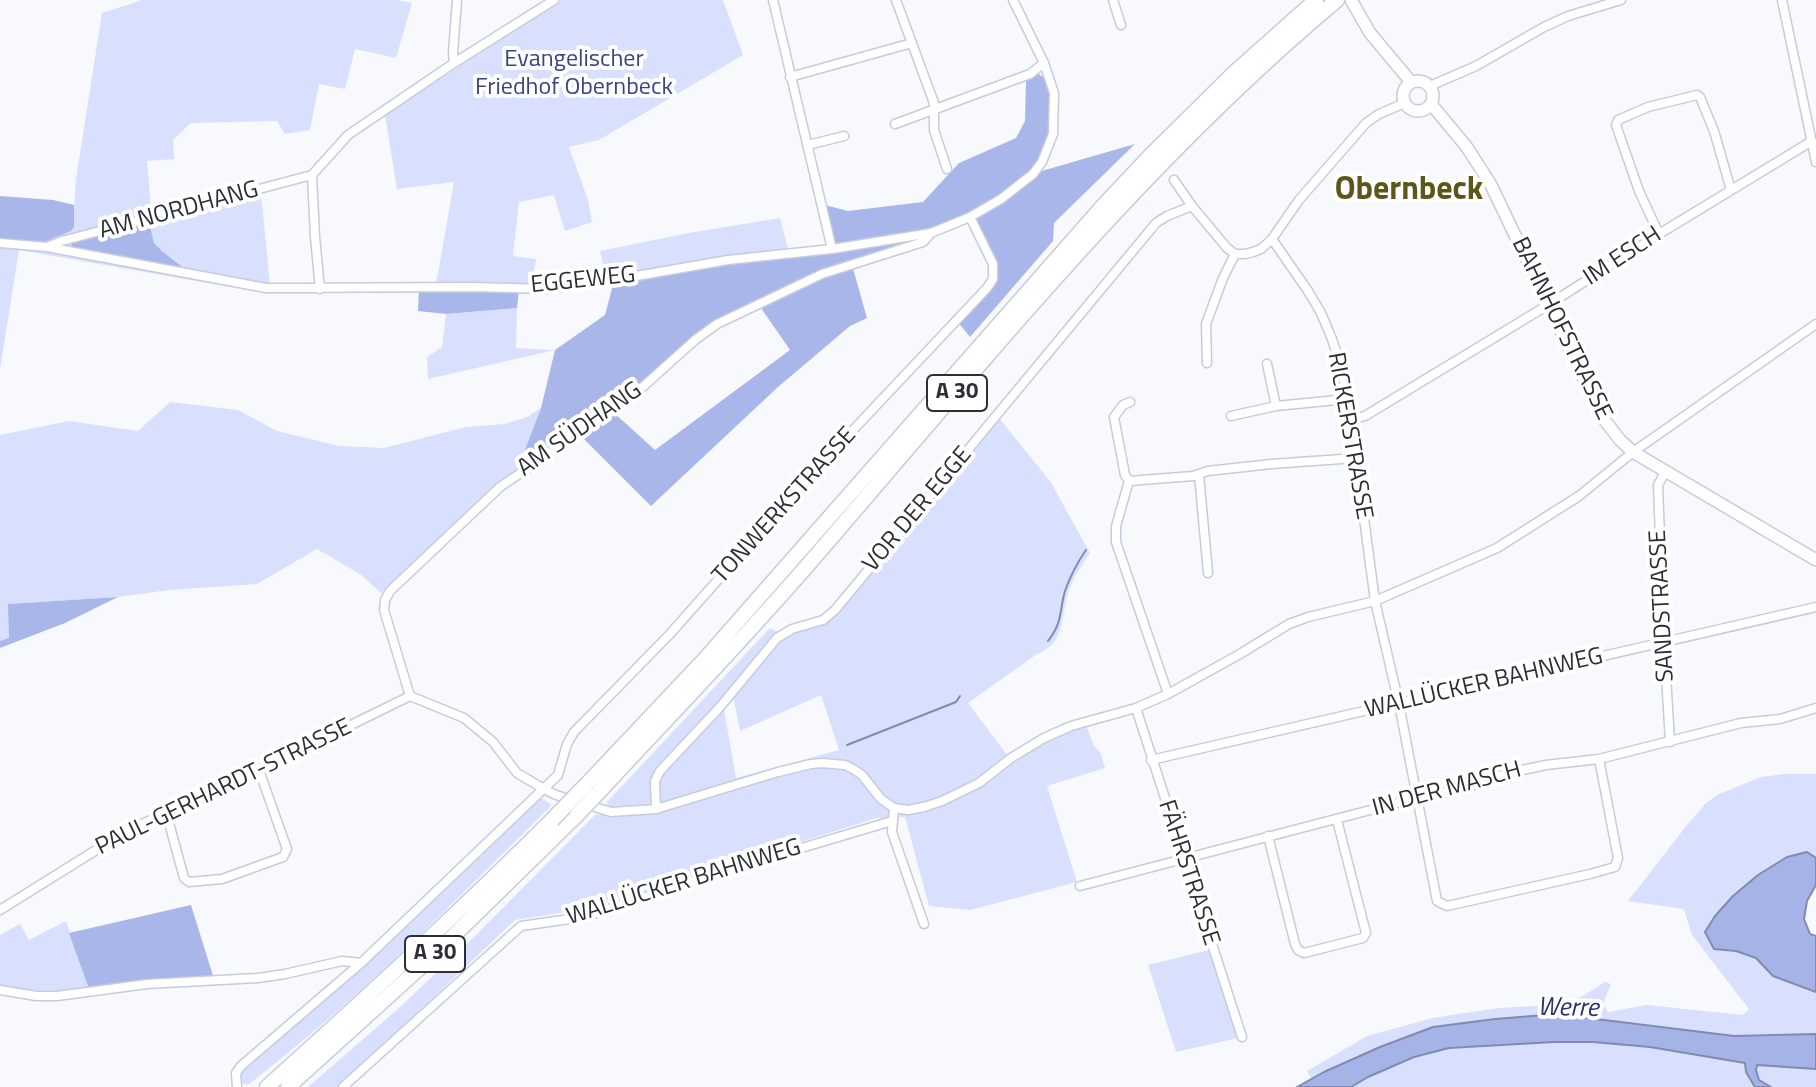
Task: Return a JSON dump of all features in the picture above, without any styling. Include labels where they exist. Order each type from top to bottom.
[{"type":"highway","name":"A 30","points":[[288,1087],[436,953],[577,815],[592,789],[1111,197],[1234,73],[1328,2]]},
{"type":"highway","name":"A 30","points":[[267,1087],[373,992],[552,820],[592,789]]},
{"type":"street","points":[[454,63],[457,0]]},
{"type":"street","points":[[320,289],[312,175],[348,135],[554,0]]},
{"type":"street","points":[[773,0],[832,249]]},
{"type":"street","points":[[896,0],[934,103],[934,130],[947,169]]},
{"type":"street","name":"EGGEWEG","points":[[0,243],[47,247],[266,288],[547,289],[728,260],[832,249],[931,233],[970,217],[1001,199],[1033,174],[1042,162],[1053,134],[1054,93],[1044,63],[1013,0]]},
{"type":"street","points":[[1113,0],[1121,25]]},
{"type":"street","points":[[1351,0],[1370,33],[1411,82]]},
{"type":"street","points":[[1430,86],[1476,66],[1568,16],[1621,0]]},
{"type":"street","points":[[1782,0],[1816,162]]},
{"type":"street","points":[[790,77],[912,43]]},
{"type":"street","points":[[895,124],[1030,74],[1044,63]]},
{"type":"street","points":[[1419,80],[1430,86],[1433,95],[1431,104],[1417,111],[1408,107],[1403,94],[1407,85],[1419,80]]},
{"type":"street","points":[[1659,234],[1639,191],[1616,125],[1618,120],[1648,107],[1697,95],[1714,131],[1731,190]]},
{"type":"street","points":[[1174,180],[1227,248],[1235,254],[1261,249],[1356,133],[1379,114],[1405,103]]},
{"type":"street","name":"BAHNHOFSTRASSE","points":[[1431,104],[1466,146],[1490,183],[1602,417],[1620,440],[1665,472],[1813,554]]},
{"type":"street","points":[[808,145],[844,136]]},
{"type":"street","name":"IM ESCH","points":[[1351,420],[1365,416],[1812,141]]},
{"type":"street","name":"AM NORDHANG","points":[[47,247],[312,175]]},
{"type":"street","name":"VOR DER EGGE","points":[[656,809],[655,781],[660,771],[720,707],[777,638],[792,629],[823,620],[835,610],[1156,223],[1192,206]]},
{"type":"street","name":"TONWERKSTRASSE","points":[[544,789],[562,768],[563,755],[574,732],[669,635],[821,464],[987,288],[993,279],[993,264],[970,217]]},
{"type":"street","name":"AM SÜDHANG","points":[[410,696],[384,610],[385,600],[390,591],[500,487],[626,402],[717,324],[822,274],[923,242],[931,233]]},
{"type":"street","name":"RICKERSTRASSE","points":[[1272,239],[1321,313],[1338,354],[1351,420],[1375,601],[1399,704],[1435,898],[1439,904],[1447,906],[1615,867],[1618,858],[1599,759]]},
{"type":"street","points":[[1207,363],[1206,324],[1235,254]]},
{"type":"street","points":[[410,696],[464,718],[493,742],[517,773],[544,789],[611,812],[656,809],[778,772],[822,763],[845,765],[853,769],[862,775],[881,799],[894,808],[908,810],[942,801],[979,783],[1044,738],[1071,726],[1136,708],[1168,694],[1289,624],[1375,601],[1497,548],[1579,496],[1633,452],[1816,324]]},
{"type":"street","points":[[1267,364],[1276,406]]},
{"type":"street","points":[[1231,416],[1276,406],[1347,399]]},
{"type":"street","points":[[1130,402],[1123,405],[1114,417],[1125,475],[1129,481],[1116,526],[1116,542],[1168,694]]},
{"type":"street","points":[[1129,481],[1356,458]]},
{"type":"street","name":"SANDSTRASSE","points":[[1665,472],[1658,485],[1670,742]]},
{"type":"street","points":[[1199,475],[1208,573]]},
{"type":"street","name":"WALLÜCKER BAHNWEG","points":[[1151,760],[1816,607]]},
{"type":"street","name":"PAUL-GERHARDT-STRASSE","points":[[0,910],[125,832],[410,696]]},
{"type":"street","name":"FÄHRSTRASSE","points":[[1136,708],[1242,1037]]},
{"type":"street","name":"IN DER MASCH","points":[[1080,886],[1416,798],[1456,791],[1508,773],[1599,759],[1741,723],[1780,719],[1816,708]]},
{"type":"street","points":[[166,812],[184,878],[189,882],[222,879],[283,857],[287,849],[259,770]]},
{"type":"street","points":[[237,1087],[236,1073],[241,1066],[361,963],[544,789]]},
{"type":"street","points":[[894,808],[892,832],[924,924]]},
{"type":"street","points":[[1268,836],[1295,944],[1304,953],[1363,938],[1366,933],[1337,820]]},
{"type":"street","name":"WALLÜCKER BAHNWEG","points":[[343,1087],[521,926],[584,917],[892,821]]},
{"type":"street","points":[[0,990],[57,996],[147,984],[258,978],[342,961],[361,963]]},
{"type":"green space","points":[[142,0],[396,0],[412,3],[396,58],[355,49],[345,89],[319,84],[310,130],[285,134],[277,121],[191,123],[173,140],[174,159],[147,161],[152,220],[261,194],[271,294],[19,250],[0,369],[0,240],[73,227],[76,179],[102,13]],"holes":[[[149,222],[154,243],[186,269],[73,240]]]},
{"type":"green space","name":"Evangelischer Friedhof Obernbeck","points":[[561,0],[723,0],[743,55],[599,140],[569,147],[588,200],[592,222],[565,231],[554,195],[519,202],[513,256],[536,259],[531,290],[435,290],[454,182],[397,189],[385,115]]},
{"type":"green space","points":[[780,218],[790,256],[607,282],[600,251]]},
{"type":"green space","points":[[517,308],[516,348],[555,350],[428,379],[427,357],[442,347],[446,314]]},
{"type":"green space","points":[[170,402],[238,410],[277,431],[339,446],[384,448],[466,427],[505,424],[527,417],[541,408],[516,473],[381,593],[360,574],[317,549],[257,584],[9,604],[9,639],[0,641],[0,435],[69,421],[138,431]]},
{"type":"green space","points":[[999,418],[1050,481],[1090,553],[1070,588],[1053,643],[968,703],[1008,756],[1044,733],[1083,717],[1105,768],[1047,786],[1077,882],[970,910],[929,906],[905,817],[877,818],[585,909],[515,920],[339,1087],[308,1087],[399,1008],[596,814],[600,815],[609,805],[606,803],[770,628],[784,635],[823,623]],"holes":[[[731,686],[740,731],[821,695],[839,750],[736,778],[722,698]]]},
{"type":"green space","points":[[1816,774],[1816,858],[1807,852],[1714,949],[1736,951],[1756,958],[1773,976],[1816,992],[1816,1034],[1734,1036],[1545,1015],[1495,1019],[1433,1027],[1380,1047],[1312,1079],[1307,1071],[1367,1036],[1457,1014],[1553,1005],[1581,997],[1605,982],[1611,984],[1603,1004],[1608,1012],[1647,1005],[1743,1015],[1749,1009],[1692,935],[1684,909],[1628,901],[1705,804],[1717,795],[1761,777]]},
{"type":"green space","points":[[540,797],[552,805],[404,950],[288,1053],[248,1085],[241,1083],[243,1067]]},
{"type":"green space","points":[[66,921],[89,989],[44,992],[0,987],[0,935],[20,924],[29,940]]},
{"type":"green space","points":[[1209,950],[1238,1038],[1176,1052],[1148,965]]},
{"type":"green space","points":[[1554,1042],[1650,1047],[1744,1063],[1816,1069],[1816,1087],[1351,1087],[1414,1057],[1449,1048]]},
{"type":"shaded area","points":[[1037,73],[1046,79],[1052,117],[1047,141],[1028,175],[1135,144],[1054,223],[1053,241],[970,337],[957,321],[989,289],[997,273],[987,247],[968,217],[923,240],[852,265],[867,318],[850,326],[778,387],[651,506],[578,433],[516,473],[541,408],[555,350],[605,315],[614,281],[729,262],[836,251],[825,205],[848,211],[923,202],[959,163],[1016,138],[1025,121],[1026,80]],"holes":[[[759,305],[790,350],[655,450],[612,411],[716,324]]]},
{"type":"shaded area","points":[[0,196],[53,200],[74,205],[74,227],[44,242],[0,240]]},
{"type":"shaded area","points":[[149,222],[154,243],[188,271],[71,249],[72,240]]},
{"type":"shaded area","points":[[419,290],[519,290],[517,308],[446,314],[418,311]]},
{"type":"shaded area","points":[[118,597],[65,623],[0,648],[0,641],[9,638],[8,604]]},
{"type":"shaded area","points":[[1807,852],[1816,858],[1816,885],[1807,901],[1804,919],[1810,934],[1816,936],[1816,992],[1773,976],[1756,958],[1736,951],[1714,949],[1705,932],[1733,896],[1758,875],[1787,857]]},
{"type":"shaded area","points":[[191,905],[214,979],[89,989],[69,933]]},
{"type":"shaded area","points":[[1545,1015],[1734,1036],[1816,1034],[1816,1069],[1757,1065],[1759,1080],[1771,1087],[1755,1087],[1746,1072],[1745,1063],[1650,1047],[1554,1042],[1449,1048],[1414,1057],[1351,1087],[1297,1087],[1380,1047],[1433,1027]]},
{"type":"waterway","points":[[1048,641],[1058,622],[1069,581],[1086,550]]},
{"type":"waterway","points":[[847,745],[956,702],[960,696]]},
{"type":"district","name":"Obernbeck","points":[[1409,191]]},
{"type":"water label","name":"Werre","points":[[1568,1009]]}]
